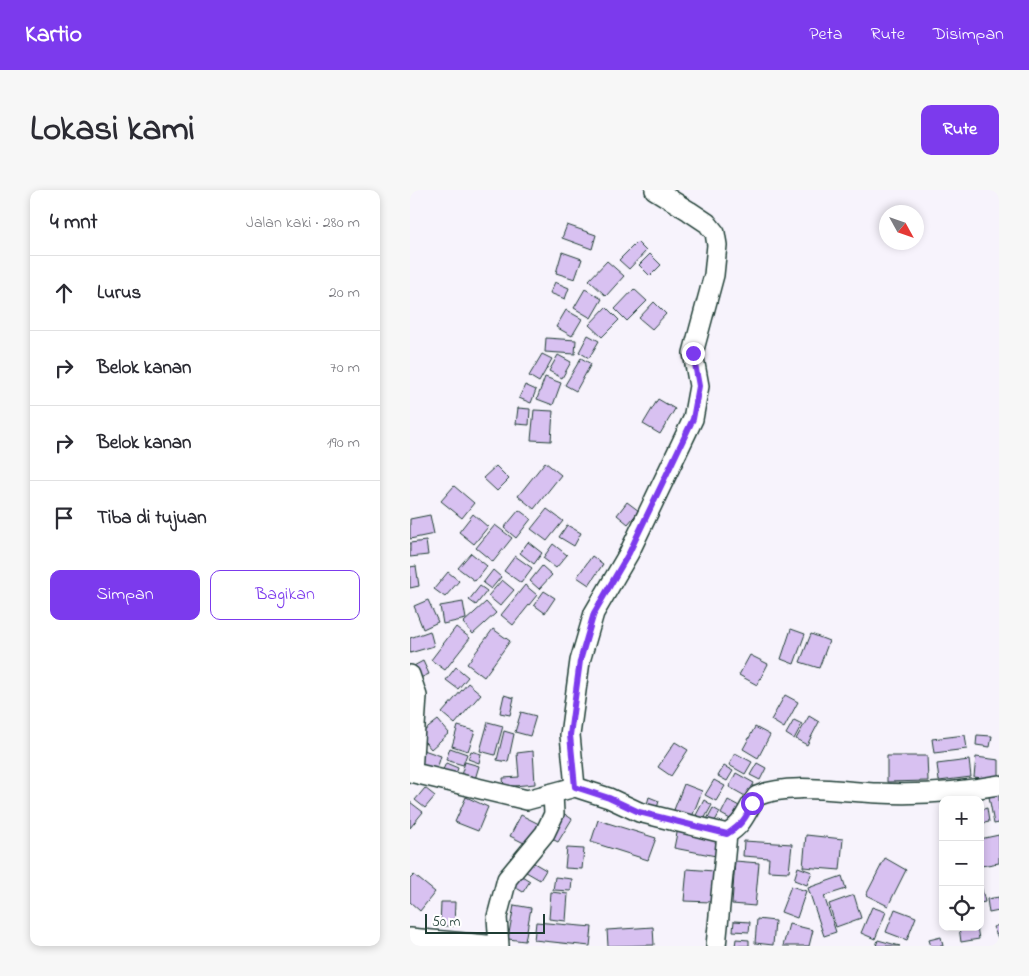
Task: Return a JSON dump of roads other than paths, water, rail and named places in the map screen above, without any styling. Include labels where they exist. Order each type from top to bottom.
[{"type":"street","points":[[575,787],[570,735],[580,661],[594,613],[629,553],[693,419],[699,386],[693,353],[714,275],[717,246],[715,233],[695,215],[655,190]]},
{"type":"street","points":[[410,675],[416,696],[411,772],[528,800],[575,787],[609,798],[639,812],[727,834],[738,827],[748,814],[757,796],[767,791],[820,789],[878,793],[932,792],[999,785]]},
{"type":"street","points":[[410,938],[499,946],[497,917],[508,879],[545,833],[554,814],[553,794]]},
{"type":"street","points":[[716,946],[727,834]]}]
